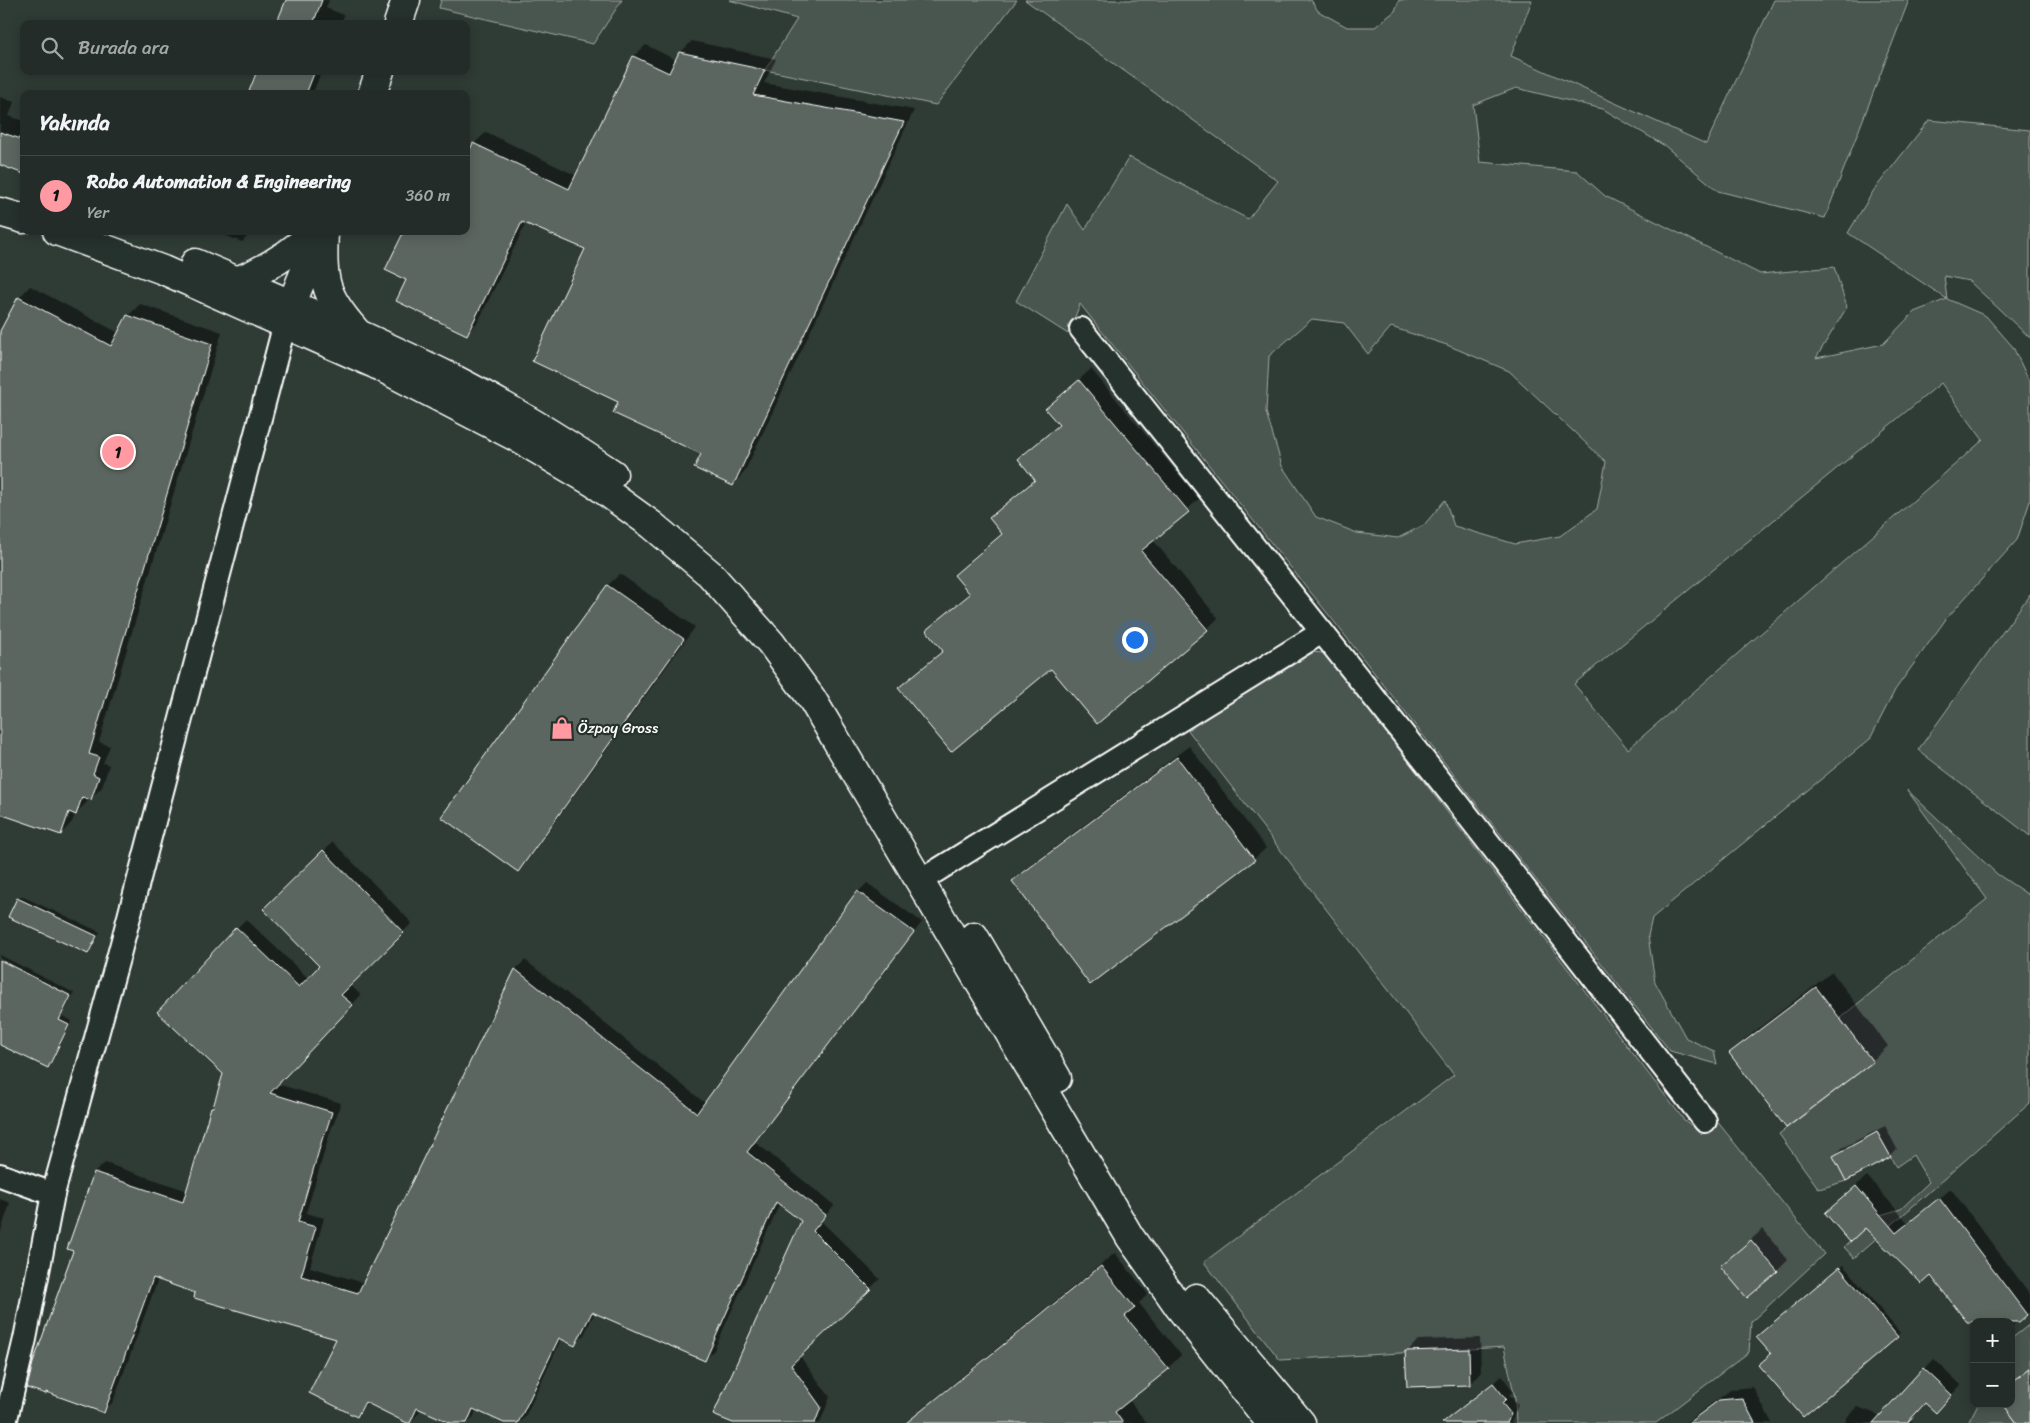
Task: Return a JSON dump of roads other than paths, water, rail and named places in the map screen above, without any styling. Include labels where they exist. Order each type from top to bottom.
[{"type":"main road","points":[[399,20],[406,0]]},
{"type":"main road","points":[[373,90],[379,75]]},
{"type":"main road","points":[[0,193],[20,199]]},
{"type":"main road","points":[[0,212],[20,218]]},
{"type":"main road","points":[[69,235],[288,314],[359,335],[454,380],[529,420],[619,477],[670,515],[709,549],[764,604],[807,660],[838,706],[928,876],[1130,1237],[1179,1307],[1271,1423]]},
{"type":"main road","points":[[123,235],[237,281],[288,314],[375,364],[546,454],[619,499],[683,549],[710,574],[741,607],[796,675],[812,698],[928,876],[1155,1242],[1202,1306],[1301,1423]]},
{"type":"main road","points":[[237,281],[274,264],[289,254],[310,235]]},
{"type":"main road","points":[[288,314],[320,235]]},
{"type":"main road","points":[[322,235],[323,265],[326,286],[331,301],[359,335]]},
{"type":"street","points":[[5,1423],[25,1339],[53,1194],[125,932],[288,314]]},
{"type":"street","points":[[1081,329],[1322,632],[1705,1121]]},
{"type":"street","points":[[928,876],[1322,632]]},
{"type":"street","points":[[0,1175],[53,1194]]},
{"type":"place","name":"Robo Automation & Engineering","points":[[118,452]]},
{"type":"place","name":"Özpay Gross","points":[[562,728]]}]
